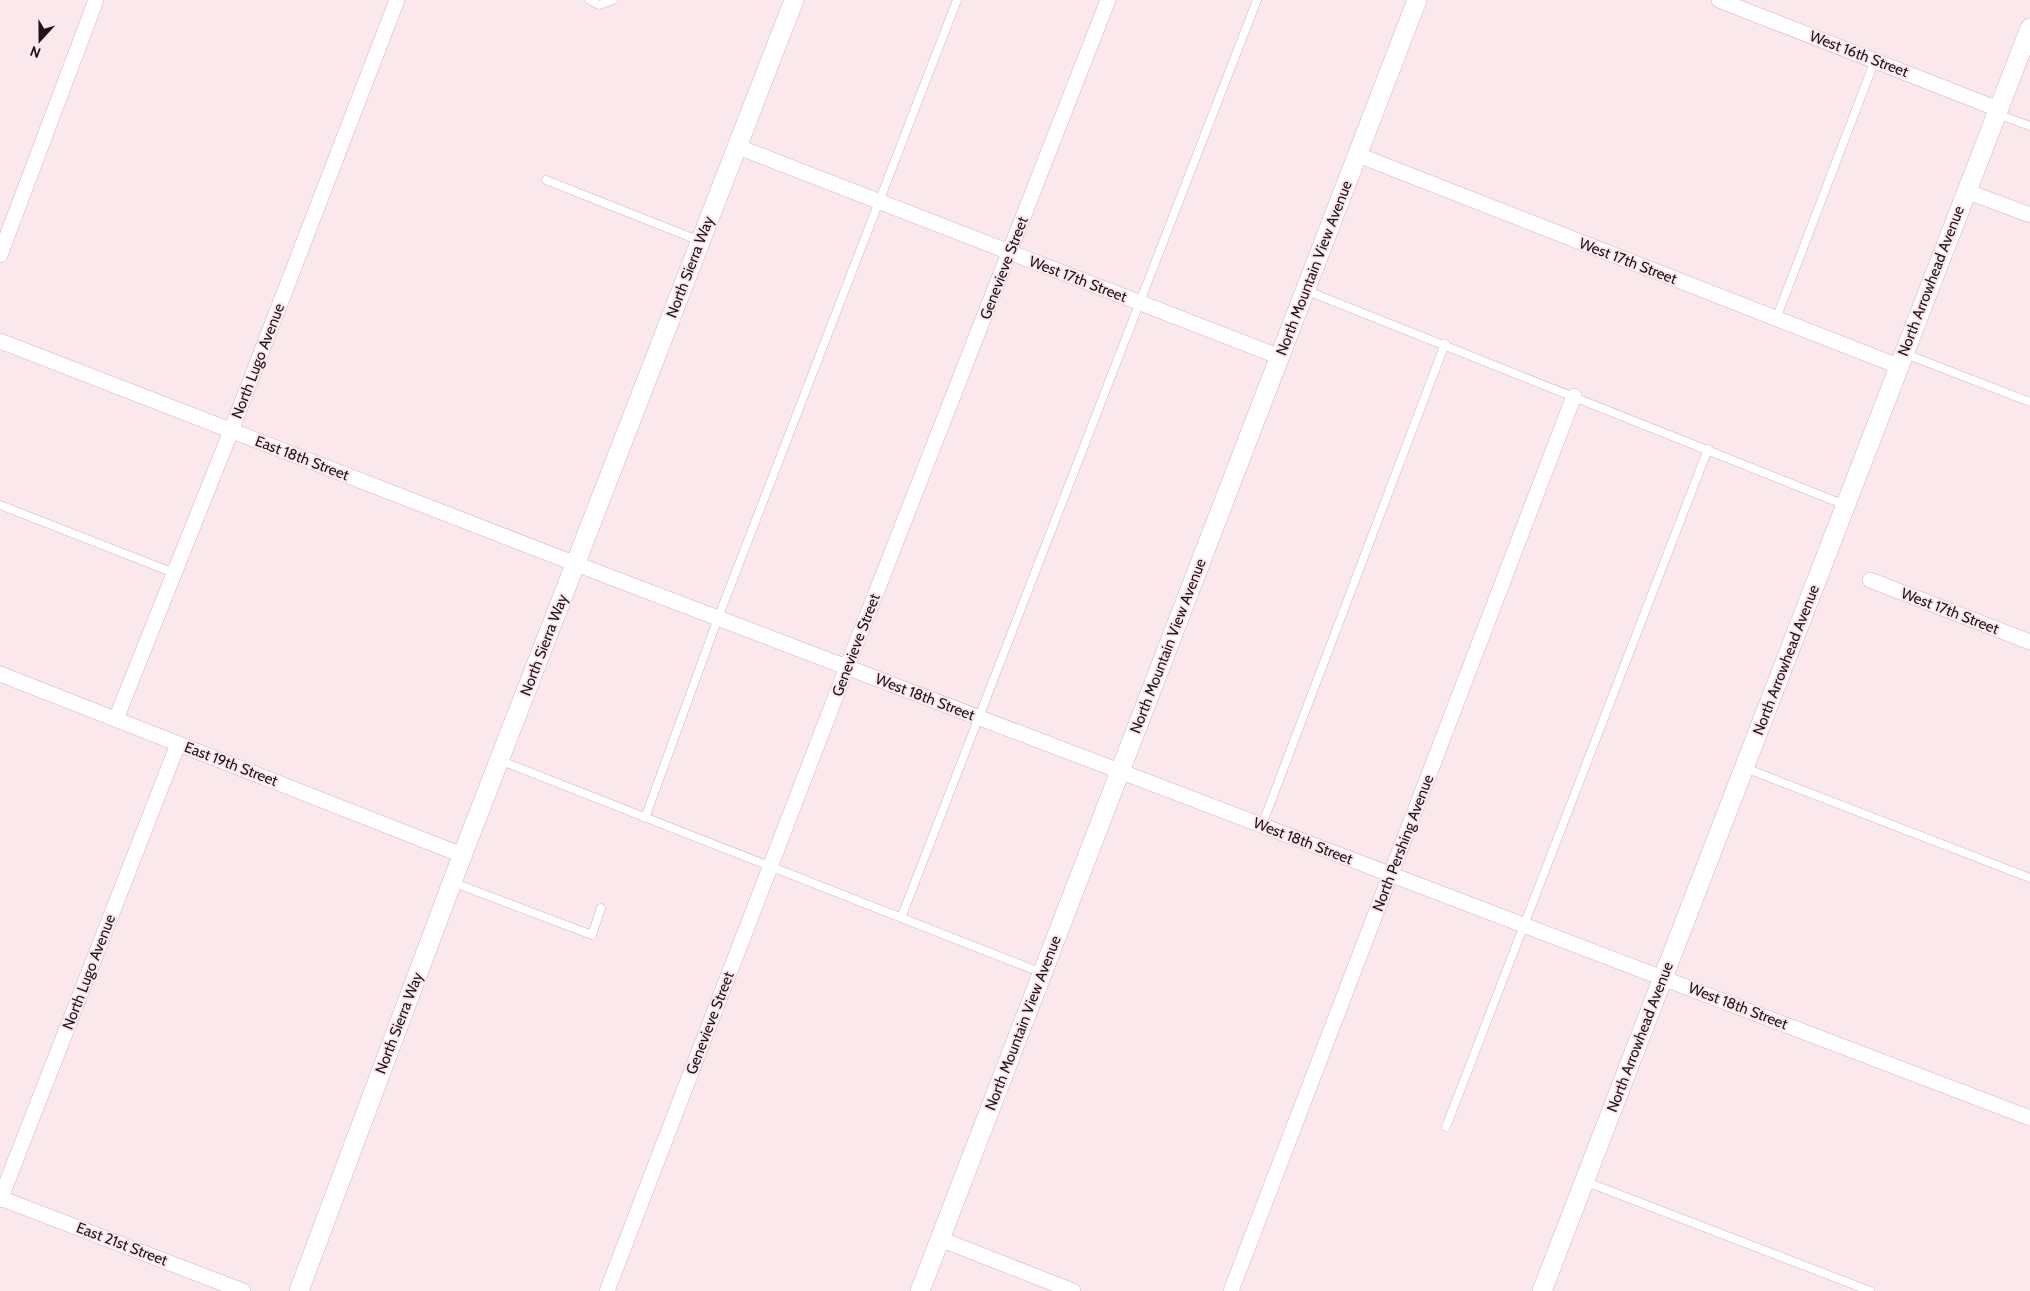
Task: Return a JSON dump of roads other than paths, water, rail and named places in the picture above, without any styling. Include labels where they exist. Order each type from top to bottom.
[{"type":"street","points":[[0,255],[96,0]]},
{"type":"street","name":"North Lugo Avenue","points":[[116,720],[231,431],[397,0]]},
{"type":"street","name":"North Sierra Way","points":[[299,1291],[462,855],[794,0]]},
{"type":"street","name":"Genevieve Street","points":[[607,1291],[847,667],[1011,253],[1108,0]]},
{"type":"street","name":"North Mountain View Avenue","points":[[920,1291],[1417,0]]},
{"type":"street","name":"West 16th Street","points":[[1719,0],[1875,60],[1997,111]]},
{"type":"street","name":"North Arrowhead Avenue","points":[[1542,1291],[1745,768],[1900,360],[2030,28]]},
{"type":"street","name":"West 17th Street","points":[[736,146],[1280,357]]},
{"type":"street","name":"West 17th Street","points":[[1358,155],[1776,319],[1900,360]]},
{"type":"street","points":[[1966,191],[2030,215]]},
{"type":"street","name":"East 18th Street","points":[[0,341],[576,564]]},
{"type":"street","name":"North Pershing Avenue","points":[[1231,1291],[1574,396]]},
{"type":"street","name":"West 18th Street","points":[[576,564],[2030,1118]]},
{"type":"street","name":"West 17th Street","points":[[1870,580],[2030,642]]},
{"type":"street","name":"East 19th Street","points":[[0,674],[462,855]]},
{"type":"street","name":"North Lugo Avenue","points":[[0,1199],[178,744]]},
{"type":"street","name":"East 21st Street","points":[[0,1199],[243,1291]]},
{"type":"street","points":[[940,1239],[1073,1291]]},
{"type":"lane","points":[[589,0],[600,5],[613,0]]},
{"type":"lane","points":[[645,818],[718,618],[957,0]]},
{"type":"lane","points":[[901,918],[1257,0]]},
{"type":"lane","points":[[1776,319],[1875,60]]},
{"type":"lane","points":[[1997,111],[2030,126]]},
{"type":"lane","points":[[546,180],[700,241]]},
{"type":"lane","points":[[1305,290],[1446,344],[1845,505]]},
{"type":"lane","points":[[1262,825],[1446,344]]},
{"type":"lane","points":[[1900,360],[2030,402]]},
{"type":"lane","points":[[1446,1127],[1708,450]]},
{"type":"lane","points":[[0,505],[174,573]]},
{"type":"lane","points":[[499,760],[1042,974]]},
{"type":"lane","points":[[1745,768],[2030,878]]},
{"type":"lane","points":[[452,882],[592,935],[601,908]]},
{"type":"lane","points":[[1584,1181],[1870,1291]]}]
